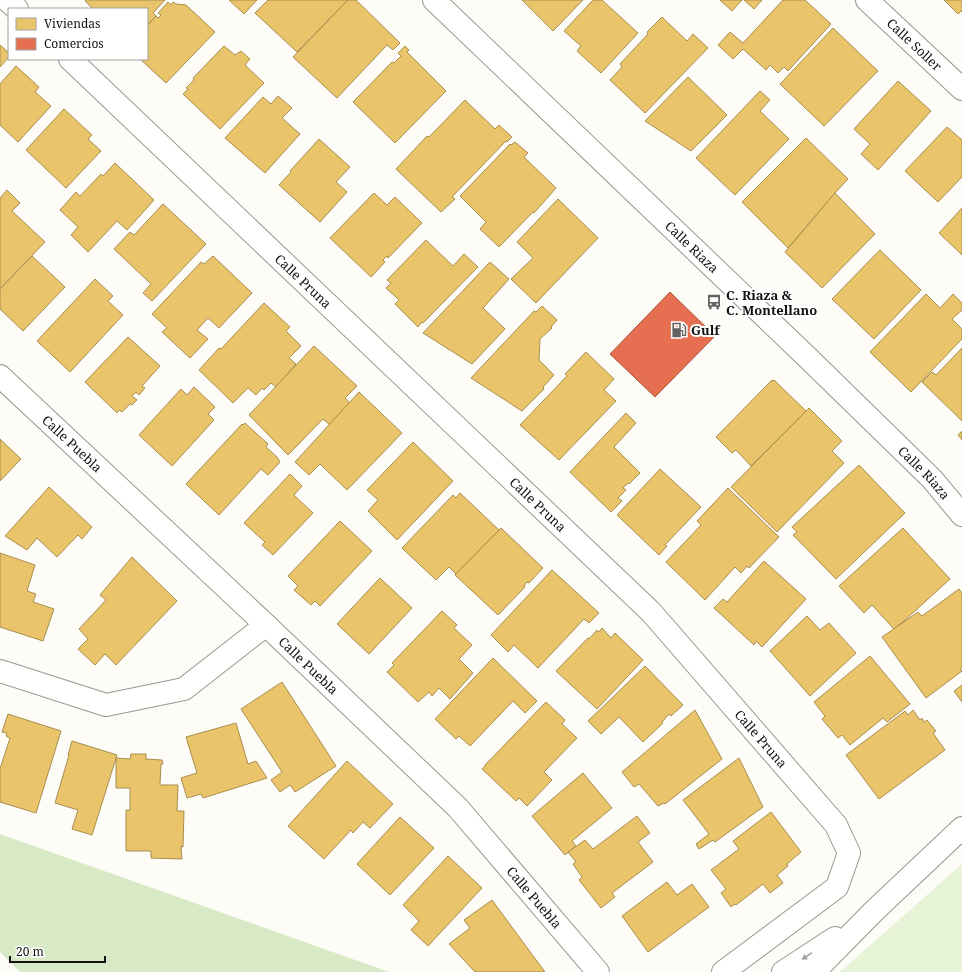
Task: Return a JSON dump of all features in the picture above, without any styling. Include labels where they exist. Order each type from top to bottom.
[{"type":"street","points":[[7,0],[16,8]]},
{"type":"street","name":"Calle Soller","points":[[867,0],[962,89]]},
{"type":"street","name":"Calle Riaza","points":[[444,3],[915,462],[932,479],[962,515]]},
{"type":"street","name":"Calle Pruna","points":[[71,60],[651,612],[836,825],[849,853],[837,887],[723,972]]},
{"type":"street","name":"Calle Puebla","points":[[0,376],[266,624],[458,808],[598,972]]},
{"type":"street","points":[[0,671],[106,705],[184,689],[266,624]]},
{"type":"street","points":[[814,972],[874,911],[962,828]]},
{"type":"street","points":[[783,972],[874,911]]},
{"type":"green space","points":[[0,834],[389,972],[20,972],[0,952]]},
{"type":"green space","points":[[962,864],[962,972],[840,972],[841,971]]},
{"type":"building: Viviendas","points":[[165,0],[153,13],[156,16],[148,25],[148,8],[92,8],[85,1]]},
{"type":"building: Viviendas","points":[[229,0],[257,0],[244,14]]},
{"type":"building: Viviendas","points":[[268,0],[348,0],[297,52],[255,13]]},
{"type":"building: Viviendas","points":[[348,0],[356,0],[400,43],[393,50],[387,45],[337,98],[293,57]]},
{"type":"building: Viviendas","points":[[522,0],[583,0],[553,31]]},
{"type":"building: Viviendas","points":[[593,0],[602,0],[638,33],[601,73],[577,51],[581,46],[564,31]]},
{"type":"building: Viviendas","points":[[720,0],[742,0],[732,11]]},
{"type":"building: Viviendas","points":[[744,0],[762,0],[754,9]]},
{"type":"building: Viviendas","points":[[783,0],[805,0],[831,24],[788,71],[784,67],[778,73],[770,65],[766,70],[743,49],[733,59],[718,45],[730,32],[743,43]]},
{"type":"building: Viviendas","points":[[944,0],[962,0],[962,12],[961,11],[958,14]]},
{"type":"building: Viviendas","points":[[168,2],[171,5],[173,2],[176,4],[186,5],[215,32],[166,83],[141,60],[148,60],[148,25],[156,16],[158,18],[161,15],[158,13]]},
{"type":"building: Viviendas","points":[[662,17],[687,41],[693,34],[708,48],[645,113],[610,80],[622,67],[620,64]]},
{"type":"building: Viviendas","points":[[833,28],[878,71],[824,126],[780,84]]},
{"type":"building: Viviendas","points":[[0,45],[8,52],[8,58],[0,67]]},
{"type":"building: Viviendas","points":[[224,46],[235,55],[241,51],[250,59],[245,65],[264,83],[220,129],[183,94],[188,89],[186,88],[194,80],[193,78]]},
{"type":"building: Viviendas","points":[[405,46],[409,50],[407,52],[446,91],[395,143],[353,102],[392,62],[394,63],[401,56],[398,53]]},
{"type":"building: Viviendas","points":[[16,66],[39,87],[35,92],[51,106],[18,142],[0,125],[0,84]]},
{"type":"building: Viviendas","points":[[688,77],[727,115],[691,151],[645,121]]},
{"type":"building: Viviendas","points":[[898,81],[931,111],[878,170],[861,154],[870,144],[854,129]]},
{"type":"building: Viviendas","points":[[760,91],[770,100],[760,111],[789,139],[735,195],[696,158]]},
{"type":"building: Viviendas","points":[[278,96],[292,108],[282,118],[300,134],[265,173],[225,138],[263,97],[271,104]]},
{"type":"building: Viviendas","points":[[465,100],[495,129],[499,125],[512,137],[507,142],[506,141],[452,197],[455,199],[441,212],[396,169],[427,136],[429,137]]},
{"type":"building: Viviendas","points":[[64,109],[92,135],[88,139],[101,151],[66,188],[26,150]]},
{"type":"building: Viviendas","points":[[947,127],[962,140],[962,177],[938,202],[905,171]]},
{"type":"building: Viviendas","points":[[806,138],[848,179],[788,248],[742,202]]},
{"type":"building: Viviendas","points":[[319,139],[350,167],[336,182],[347,192],[320,222],[279,185]]},
{"type":"building: Viviendas","points":[[515,142],[528,153],[524,157],[556,188],[534,213],[533,212],[499,247],[480,229],[486,222],[460,196],[510,144],[511,145]]},
{"type":"building: Viviendas","points":[[115,163],[154,200],[127,230],[117,221],[88,252],[71,235],[78,227],[60,210],[76,192],[80,196],[101,174],[103,176]]},
{"type":"building: Viviendas","points":[[7,190],[20,203],[12,211],[45,242],[0,289],[0,198]]},
{"type":"building: Viviendas","points":[[374,193],[387,205],[395,197],[422,223],[388,258],[387,256],[383,260],[385,262],[371,277],[330,238]]},
{"type":"building: Viviendas","points":[[835,193],[875,234],[822,288],[785,252]]},
{"type":"building: Viviendas","points":[[558,199],[598,238],[536,303],[511,279],[533,258],[517,242]]},
{"type":"building: Viviendas","points":[[163,204],[206,244],[152,301],[143,293],[151,284],[114,249],[130,232],[134,235]]},
{"type":"building: Viviendas","points":[[962,208],[962,255],[939,233]]},
{"type":"building: Viviendas","points":[[426,240],[453,266],[464,254],[478,267],[418,327],[395,304],[399,300],[386,288],[391,283],[387,280]]},
{"type":"building: Viviendas","points":[[880,250],[921,290],[874,339],[832,299]]},
{"type":"building: Viviendas","points":[[32,256],[65,287],[23,331],[0,309],[0,289]]},
{"type":"building: Viviendas","points":[[213,256],[252,293],[219,328],[208,318],[197,330],[208,339],[190,358],[162,332],[167,328],[152,314],[201,262],[204,264]]},
{"type":"building: Viviendas","points":[[490,262],[509,279],[483,308],[505,329],[472,364],[423,333]]},
{"type":"building: Viviendas","points":[[95,279],[113,296],[108,301],[123,315],[70,372],[37,341]]},
{"type":"building: Viviendas","points":[[926,294],[940,308],[953,294],[962,303],[962,310],[952,319],[962,329],[962,339],[911,392],[870,352]]},
{"type":"building: Viviendas","points":[[264,303],[290,327],[286,331],[301,346],[289,358],[296,364],[276,387],[271,383],[264,390],[262,388],[256,395],[248,388],[233,403],[199,370]]},
{"type":"building: Viviendas","points":[[542,306],[557,320],[551,327],[552,328],[540,339],[539,360],[554,375],[543,387],[544,389],[522,411],[471,378],[534,311],[536,312]]},
{"type":"building: Viviendas","points":[[128,337],[160,366],[142,386],[145,388],[139,395],[136,392],[132,396],[137,400],[132,405],[130,404],[122,412],[119,410],[117,413],[85,382]]},
{"type":"building: Viviendas","points":[[314,346],[357,386],[345,398],[350,403],[330,425],[323,419],[288,455],[249,415]]},
{"type":"building: Viviendas","points":[[962,348],[962,421],[922,382],[932,372],[936,375]]},
{"type":"building: Viviendas","points":[[586,352],[614,379],[604,390],[616,401],[559,460],[520,425],[567,376],[565,374]]},
{"type":"building: Viviendas","points":[[772,380],[774,380],[806,411],[751,466],[736,450],[732,453],[716,437]]},
{"type":"building: Viviendas","points":[[194,387],[215,407],[208,414],[214,420],[172,466],[139,435],[181,389],[187,395]]},
{"type":"building: Viviendas","points":[[359,392],[402,433],[347,490],[320,464],[309,475],[295,462]]},
{"type":"building: Viviendas","points":[[809,408],[842,441],[832,451],[844,463],[777,532],[731,487]]},
{"type":"building: Viviendas","points":[[626,413],[636,423],[614,447],[640,473],[623,488],[626,490],[618,498],[622,501],[611,512],[570,472]]},
{"type":"building: Viviendas","points":[[245,423],[268,444],[266,447],[277,457],[280,462],[268,475],[261,469],[219,515],[186,484],[242,424],[243,425]]},
{"type":"building: Viviendas","points":[[962,431],[962,440],[958,435]]},
{"type":"building: Viviendas","points":[[0,439],[21,459],[0,481]]},
{"type":"building: Viviendas","points":[[413,442],[453,481],[397,540],[368,511],[378,500],[367,490]]},
{"type":"building: Viviendas","points":[[859,465],[905,513],[836,579],[793,535],[797,532],[792,527]]},
{"type":"building: Viviendas","points":[[660,469],[701,507],[665,545],[667,546],[659,555],[617,515]]},
{"type":"building: Viviendas","points":[[290,474],[302,486],[294,495],[313,513],[273,555],[262,545],[265,542],[244,523]]},
{"type":"building: Viviendas","points":[[49,487],[92,527],[82,539],[78,535],[57,557],[37,538],[27,550],[5,536]]},
{"type":"building: Viviendas","points":[[728,488],[779,537],[749,568],[747,566],[741,573],[735,567],[705,600],[666,562],[701,525],[697,521]]},
{"type":"building: Viviendas","points":[[460,493],[499,530],[456,574],[449,567],[436,580],[402,548],[453,495],[456,498]]},
{"type":"building: Viviendas","points":[[340,521],[372,551],[320,606],[315,601],[311,605],[294,590],[298,586],[288,576]]},
{"type":"building: Viviendas","points":[[501,528],[543,568],[529,583],[527,582],[524,586],[525,587],[498,615],[455,575]]},
{"type":"building: Viviendas","points":[[903,528],[950,579],[894,629],[872,605],[864,613],[839,586]]},
{"type":"building: Viviendas","points":[[0,553],[35,565],[27,591],[36,594],[33,602],[54,609],[43,641],[0,627]]},
{"type":"building: Viviendas","points":[[132,557],[177,601],[116,665],[105,654],[95,665],[78,649],[88,639],[79,629],[106,600],[100,595]]},
{"type":"building: Viviendas","points":[[764,561],[806,599],[762,647],[756,641],[754,645],[714,608],[723,599],[727,602]]},
{"type":"building: Viviendas","points":[[552,570],[599,613],[589,623],[584,619],[538,668],[514,645],[508,652],[491,635]]},
{"type":"building: Viviendas","points":[[380,578],[412,608],[369,654],[337,624]]},
{"type":"building: Viviendas","points":[[959,589],[962,593],[962,667],[960,669],[962,671],[926,698],[882,637],[918,612],[922,616]]},
{"type":"building: Viviendas","points":[[442,611],[457,625],[454,628],[472,645],[459,659],[473,673],[450,699],[439,688],[432,696],[429,692],[418,702],[387,672],[394,665],[392,663]]},
{"type":"building: Viviendas","points":[[807,616],[820,630],[829,623],[856,653],[810,696],[770,651]]},
{"type":"building: Viviendas","points":[[602,628],[611,638],[615,633],[643,660],[597,709],[556,671],[588,638],[589,639],[597,630],[599,632]]},
{"type":"building: Viviendas","points":[[870,656],[910,704],[887,722],[883,718],[850,745],[842,735],[838,738],[822,719],[825,716],[814,702]]},
{"type":"building: Viviendas","points":[[493,658],[537,701],[525,713],[513,701],[470,746],[459,736],[456,739],[435,719]]},
{"type":"building: Viviendas","points":[[645,666],[683,705],[671,716],[669,714],[662,722],[663,723],[643,742],[619,717],[601,734],[588,721]]},
{"type":"building: Viviendas","points":[[282,682],[336,766],[295,792],[290,785],[280,792],[271,780],[282,772],[241,709]]},
{"type":"building: Viviendas","points":[[962,685],[962,702],[954,691]]},
{"type":"building: Viviendas","points":[[546,702],[565,720],[562,724],[577,738],[544,772],[552,780],[527,806],[519,798],[516,801],[482,769]]},
{"type":"building: Viviendas","points":[[695,710],[722,759],[665,804],[664,803],[658,806],[639,784],[634,787],[622,772]]},
{"type":"building: Viviendas","points":[[913,710],[920,720],[922,718],[924,722],[927,720],[936,731],[933,733],[945,750],[879,799],[846,755],[905,711],[908,715]]},
{"type":"building: Viviendas","points":[[8,714],[61,731],[36,813],[0,802],[0,769],[10,738],[6,736],[7,733],[2,732]]},
{"type":"building: Viviendas","points":[[236,723],[248,764],[256,761],[267,778],[203,798],[201,794],[187,798],[181,778],[197,773],[186,737]]},
{"type":"building: Viviendas","points":[[72,741],[117,755],[92,835],[72,829],[78,810],[55,803]]},
{"type":"building: Viviendas","points":[[131,754],[146,754],[146,759],[162,760],[163,764],[161,764],[160,785],[178,785],[177,811],[184,811],[183,847],[181,846],[182,859],[151,858],[151,851],[126,851],[126,810],[130,810],[130,788],[116,788],[116,758],[130,759]]},
{"type":"building: Viviendas","points":[[739,758],[763,807],[715,842],[713,840],[699,849],[696,844],[709,834],[683,800]]},
{"type":"building: Viviendas","points":[[347,761],[393,804],[370,828],[363,822],[353,833],[351,830],[324,859],[288,826]]},
{"type":"building: Viviendas","points":[[583,773],[612,808],[572,841],[576,846],[565,855],[532,816]]},
{"type":"building: Viviendas","points":[[771,812],[801,852],[777,875],[783,883],[770,893],[763,884],[736,905],[735,904],[731,907],[721,893],[726,889],[711,870],[739,849],[733,841]]},
{"type":"building: Viviendas","points":[[637,816],[650,833],[638,842],[653,862],[612,893],[615,897],[601,908],[579,880],[582,877],[573,864],[576,862],[568,852],[585,840],[593,849]]},
{"type":"building: Viviendas","points":[[400,817],[434,848],[390,895],[357,864]]},
{"type":"building: Viviendas","points":[[448,856],[482,888],[428,946],[411,930],[419,921],[403,905]]},
{"type":"building: Viviendas","points":[[667,882],[677,895],[692,884],[709,907],[648,952],[622,916]]},
{"type":"building: Viviendas","points":[[492,900],[545,972],[475,972],[449,944],[470,928],[464,920]]},
{"type":"building: Comercios","points":[[670,292],[715,336],[655,397],[610,354]]},
{"type":"place","name":"C. Riaza & C. Montellano","points":[[714,302]]},
{"type":"place","name":"Gulf","points":[[679,330]]}]
